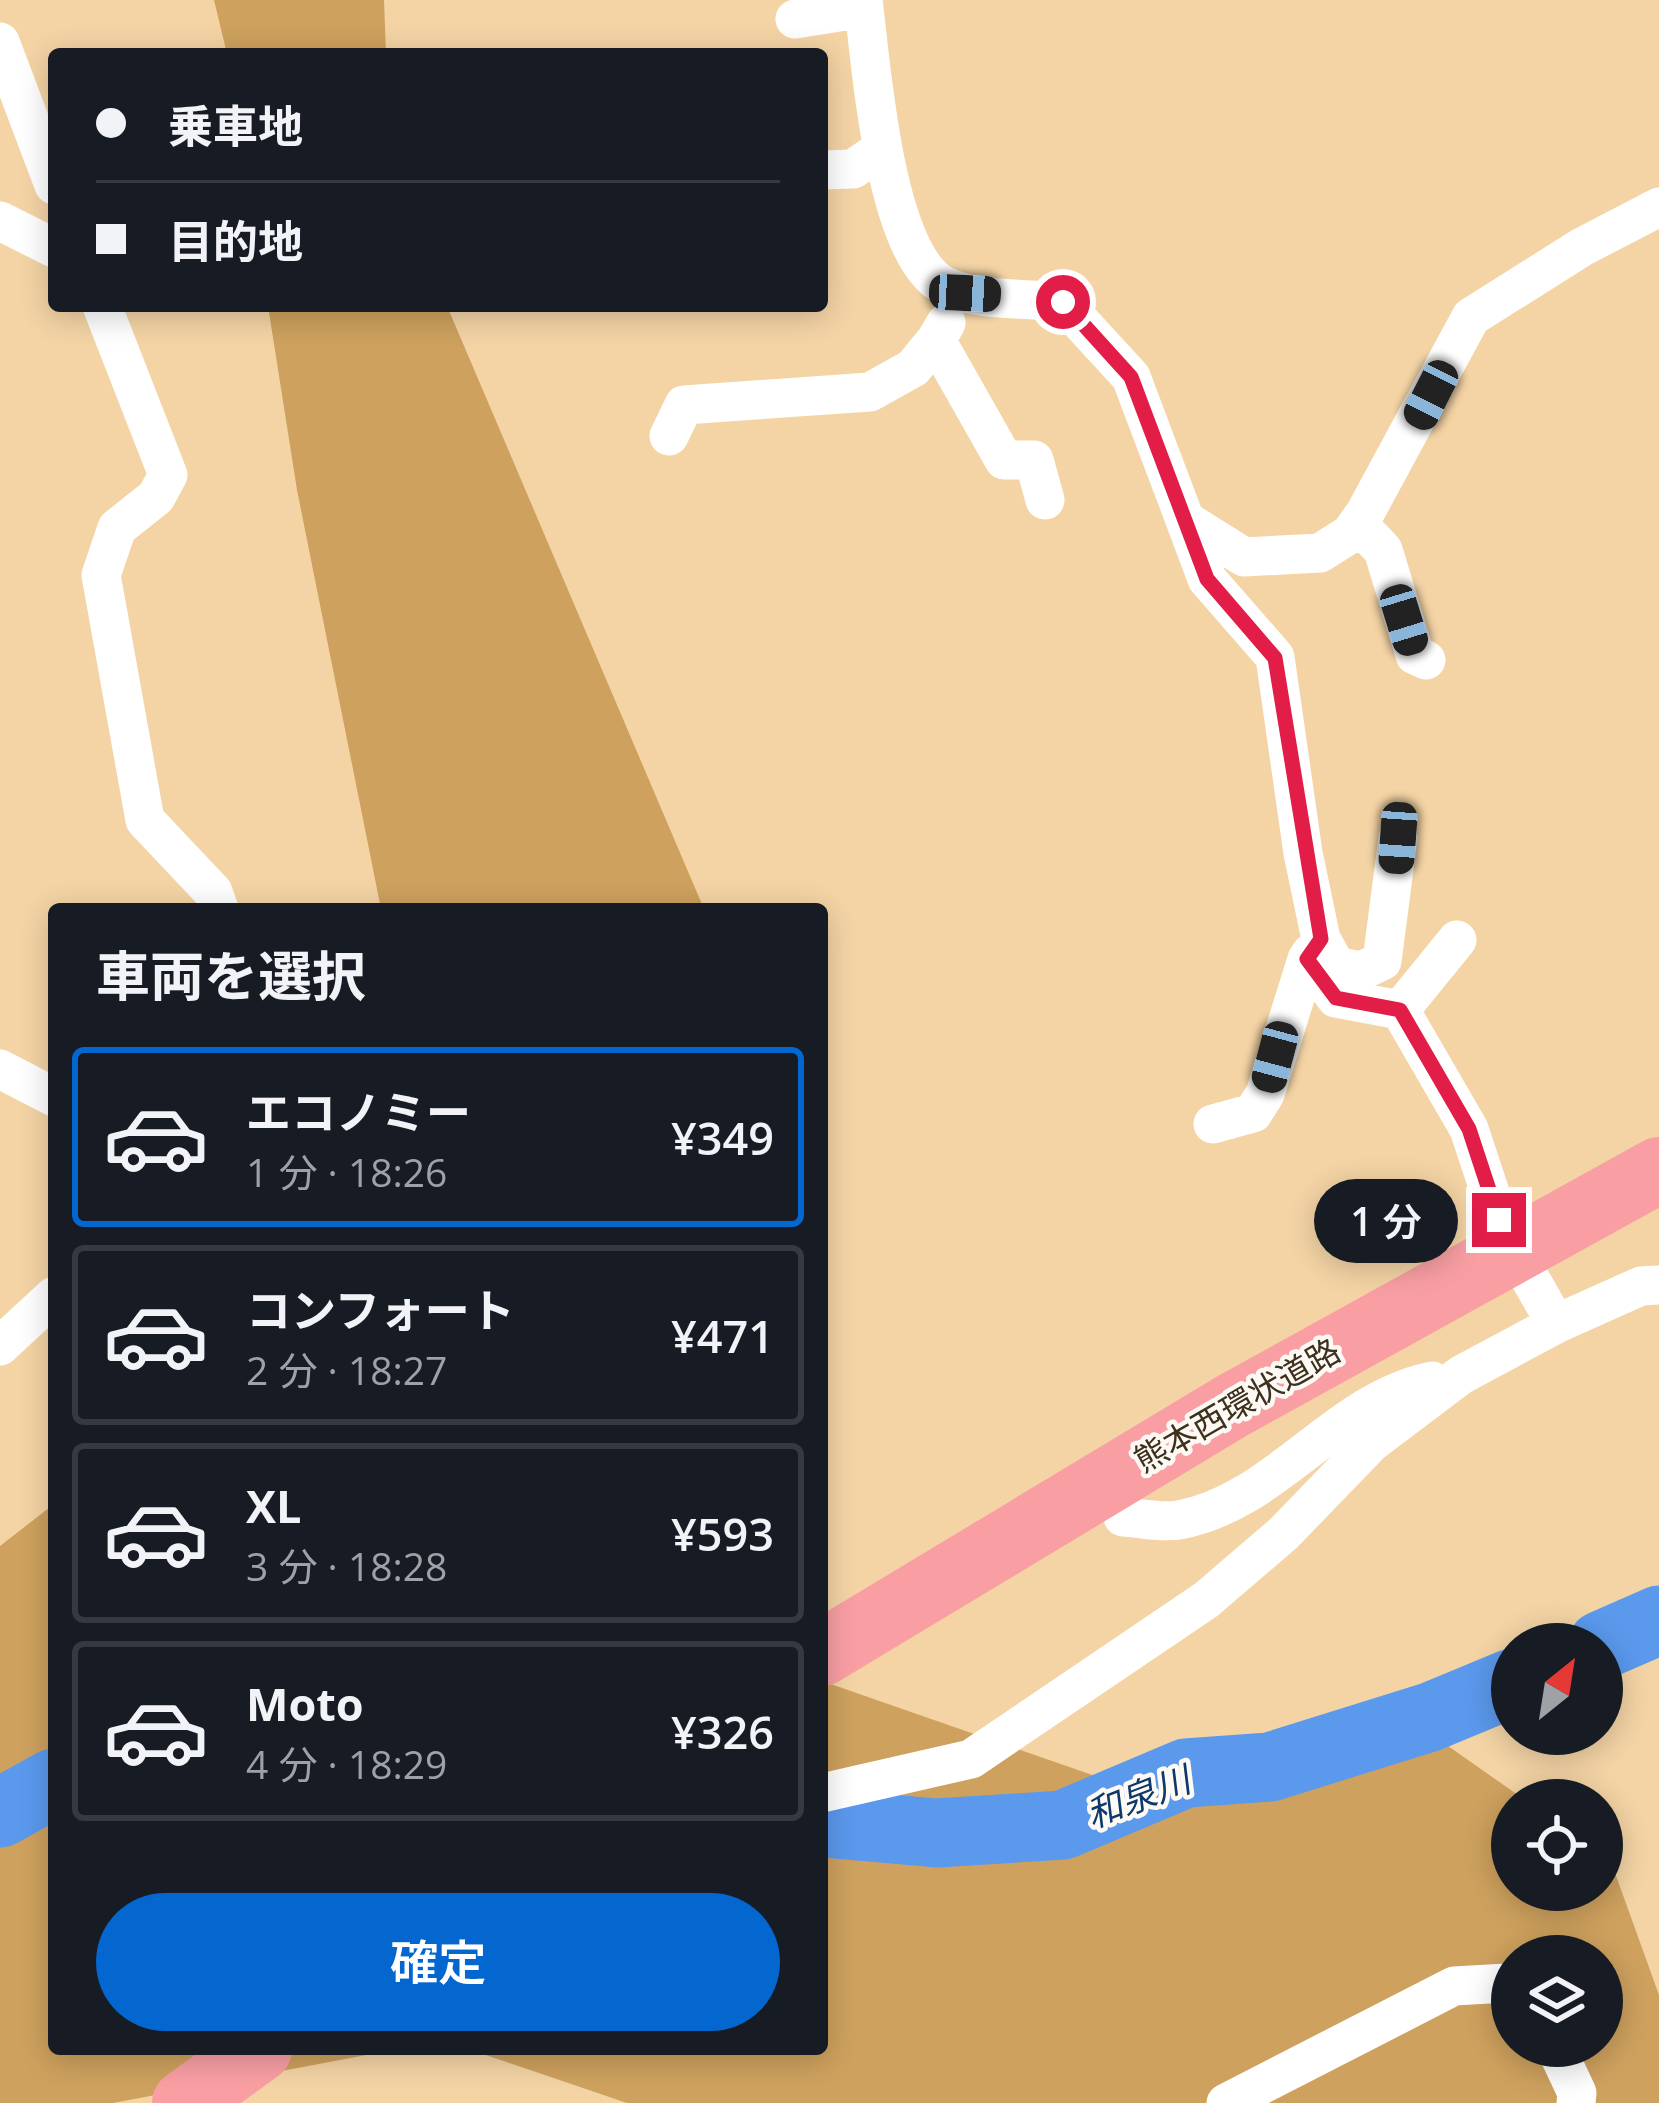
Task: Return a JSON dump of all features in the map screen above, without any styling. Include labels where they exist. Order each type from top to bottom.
[{"type":"highway","name":"熊本西環状道路","points":[[828,1649],[1232,1406],[1659,1170]]},
{"type":"highway","points":[[185,2103],[251,2055]]},
{"type":"street","points":[[795,19],[863,4],[881,150],[914,256],[939,283],[965,293],[1063,302],[1131,377],[1207,579],[1275,658],[1314,949],[1336,998],[1400,1010],[1469,1129],[1499,1220]]},
{"type":"street","points":[[0,42],[48,168]]},
{"type":"street","points":[[828,170],[853,169],[881,150]]},
{"type":"street","points":[[1185,520],[1244,557],[1320,553],[1358,524],[1390,473],[1471,317],[1582,247],[1659,207]]},
{"type":"street","points":[[0,220],[48,245]]},
{"type":"street","points":[[670,436],[684,405],[870,392],[913,368],[965,293]]},
{"type":"street","points":[[104,312],[168,475],[156,497],[117,528],[100,575],[140,799],[145,820],[213,892],[217,903]]},
{"type":"street","points":[[936,340],[1004,460],[1034,460],[1045,500]]},
{"type":"street","points":[[1358,524],[1383,550],[1415,655],[1426,660]]},
{"type":"street","points":[[1314,949],[1336,966],[1361,971],[1382,961],[1398,838]]},
{"type":"street","points":[[1400,1010],[1456,940]]},
{"type":"street","points":[[1213,1124],[1253,1113],[1265,1094],[1314,949]]},
{"type":"street","points":[[0,1069],[48,1094]]},
{"type":"street","points":[[1527,1273],[1556,1324]]},
{"type":"street","points":[[828,1792],[971,1759],[1206,1600],[1283,1534],[1371,1443],[1461,1375],[1556,1324],[1640,1286],[1659,1285]]},
{"type":"street","points":[[0,1346],[48,1301]]},
{"type":"street","points":[[1123,1517],[1174,1521],[1220,1509],[1364,1408],[1414,1385],[1461,1375]]},
{"type":"street","points":[[1226,2103],[1454,1986],[1491,1984]]},
{"type":"street","points":[[1565,2067],[1577,2093],[1576,2103]]},
{"type":"shaded area","points":[[214,0],[384,0],[386,48],[226,48]]},
{"type":"shaded area","points":[[269,312],[450,312],[701,903],[380,903],[297,490]]},
{"type":"shaded area","points":[[48,1509],[48,2055],[366,2055],[113,2103],[0,2103],[0,1546]]},
{"type":"shaded area","points":[[828,1683],[1173,1803],[1431,1734],[1495,1779],[1491,1779],[1491,1911],[1623,1911],[1623,1895],[1659,1995],[1659,2103],[627,2103],[486,2055],[828,2055]]},
{"type":"waterway","name":"和泉川","points":[[1623,1636],[1659,1620]]},
{"type":"waterway","name":"和泉川","points":[[828,1824],[937,1833],[1063,1825],[1186,1773],[1270,1767],[1430,1717],[1491,1692]]},
{"type":"waterway","name":"和泉川","points":[[0,1813],[48,1786]]},
{"type":"route","points":[[1063,302],[1131,377],[1207,579],[1275,658],[1303,853],[1321,939],[1307,959],[1336,998],[1369,1000],[1400,1010],[1469,1129],[1499,1220]]}]
